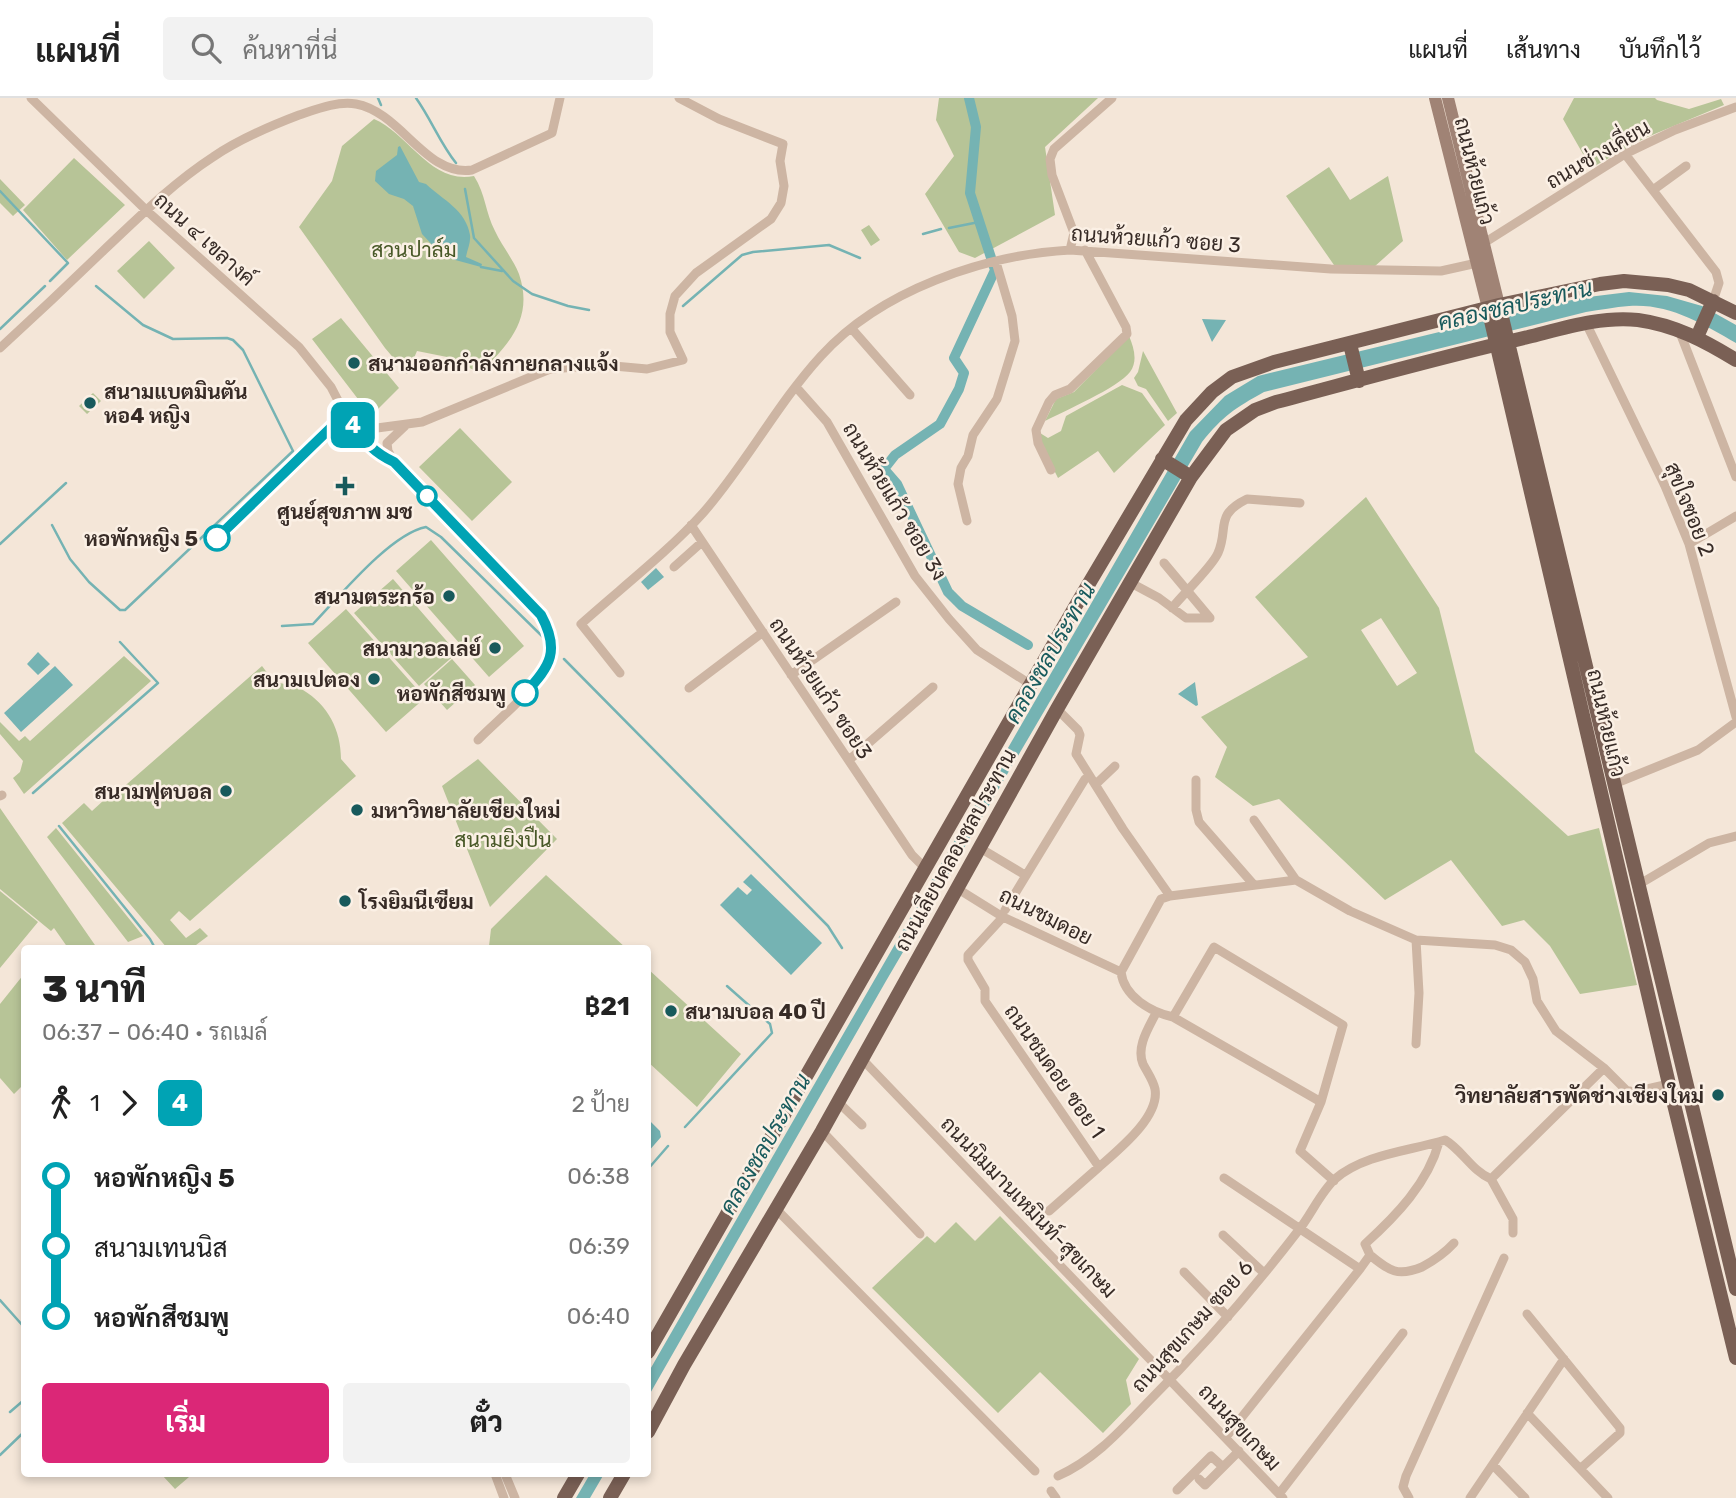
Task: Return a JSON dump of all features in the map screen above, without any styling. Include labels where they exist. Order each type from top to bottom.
[{"type":"main road","name":"ถนนห้วยแก้ว","points":[[1435,98],[1477,263],[1494,307]]},
{"type":"main road","name":"ถนนห้วยแก้ว","points":[[1448,98],[1484,243],[1502,343],[1608,786],[1669,1084],[1736,1358]]},
{"type":"main road","name":"ถนนเลียบคลองชลประทาน","points":[[651,1347],[1030,684],[1165,461],[1186,419],[1212,392],[1232,377],[1274,362],[1351,347],[1494,307],[1624,281],[1689,290],[1736,313]]},
{"type":"main road","points":[[1698,337],[1713,301]]},
{"type":"main road","name":"ถนนเลียบคลองชลประทาน","points":[[651,1427],[822,1131],[1057,709],[1131,583],[1188,476],[1226,430],[1247,414],[1276,402],[1358,377],[1609,319],[1637,320],[1679,330],[1698,337],[1736,360]]},
{"type":"main road","points":[[1351,347],[1358,377]]},
{"type":"main road","points":[[1165,461],[1188,476]]},
{"type":"main road","name":"ถนนห้วยแก้ว","points":[[1608,786],[1638,885],[1736,1289]]},
{"type":"main road","points":[[1669,1084],[1685,1081]]},
{"type":"main road","points":[[564,1494],[576,1477]]},
{"type":"main road","points":[[610,1498],[622,1477]]},
{"type":"street","name":"ถนน ๔ เขลางค์","points":[[31,98],[146,210],[299,347],[331,387],[368,446],[394,462],[541,615],[552,638],[548,666],[535,683],[478,740]]},
{"type":"street","points":[[0,348],[146,210],[196,168],[222,151],[281,122],[316,109],[343,103],[358,104],[387,118],[440,164],[455,171],[472,170],[552,133],[559,98]]},
{"type":"street","points":[[348,417],[375,428],[405,426],[446,413],[550,369],[603,365],[647,369],[683,360],[670,332],[670,314],[675,296],[696,273],[771,219],[782,202],[784,186],[780,161],[783,144],[719,120],[679,98]]},
{"type":"street","points":[[1070,250],[1074,233],[1052,175],[1050,159],[1054,149],[1112,98]]},
{"type":"street","name":"ถนนช่างเคี่ยน","points":[[1484,243],[1625,154],[1675,130],[1736,107]]},
{"type":"street","points":[[1625,154],[1716,272],[1719,283],[1713,301]]},
{"type":"street","points":[[1653,190],[1686,166]]},
{"type":"street","name":"ถนนห้วยแก้ว ซอย 3","points":[[620,673],[581,624],[691,525],[823,354],[883,307],[928,283],[991,263],[1049,251],[1070,250],[1331,269],[1441,271],[1477,263]]},
{"type":"street","points":[[1051,470],[1038,443],[1036,430],[1049,402],[1070,389],[1126,334],[1126,327],[1085,250]]},
{"type":"street","points":[[967,520],[958,484],[961,468],[968,456],[973,435],[997,399],[1015,341],[1012,316],[991,263]]},
{"type":"street","name":"สุขใจซอย 2","points":[[1586,324],[1665,486],[1689,544],[1736,719]]},
{"type":"street","points":[[852,329],[911,395]]},
{"type":"street","points":[[1679,330],[1736,477]]},
{"type":"street","name":"ถนนห้วยแก้ว ซอย 3ง","points":[[796,387],[827,422],[915,576],[949,620],[977,650],[1030,684]]},
{"type":"street","points":[[394,462],[388,452],[387,443],[405,426]]},
{"type":"street","points":[[1172,608],[1218,554],[1225,517],[1241,502],[1247,499],[1300,503]]},
{"type":"street","points":[[1689,544],[1736,516]]},
{"type":"street","name":"ถนนห้วยแก้ว ซอย3","points":[[691,525],[912,855],[925,868]]},
{"type":"street","points":[[674,567],[702,542]]},
{"type":"street","points":[[1131,583],[1159,597],[1186,618],[1210,618],[1164,563]]},
{"type":"street","points":[[791,675],[896,602]]},
{"type":"street","points":[[689,688],[763,632]]},
{"type":"street","points":[[849,761],[933,687]]},
{"type":"street","points":[[1057,709],[1078,730],[1080,735],[1076,754],[1170,896]]},
{"type":"street","points":[[1608,786],[1698,750],[1736,719]]},
{"type":"street","points":[[1096,785],[1115,766]]},
{"type":"street","points":[[1004,913],[1085,779]]},
{"type":"street","points":[[1196,780],[1196,810],[1199,822],[1254,886]]},
{"type":"street","points":[[1254,820],[1296,880],[1350,911],[1416,940],[1495,945],[1511,950],[1525,962],[1533,979],[1537,1001],[1556,1031],[1604,1068],[1626,1090],[1634,1092],[1669,1084]]},
{"type":"street","points":[[1638,885],[1709,843],[1736,836]]},
{"type":"street","points":[[980,848],[1025,875]]},
{"type":"street","points":[[1296,880],[1161,899],[1121,972],[1122,981],[1130,993],[1156,1013],[1172,1017],[1321,1102]]},
{"type":"street","name":"ถนนชมดอย","points":[[958,889],[1121,972]]},
{"type":"street","name":"ถนนชมดอย ซอย 1","points":[[1004,913],[968,956],[968,960],[985,989],[985,1001],[1099,1167],[1125,1143],[1145,1121],[1150,1111],[1156,1092],[1142,1062],[1140,1049],[1156,1013]]},
{"type":"street","points":[[1416,940],[1419,993],[1416,1044]]},
{"type":"street","points":[[1172,1017],[1214,947],[1343,1025],[1321,1102],[1300,1151],[1334,1181],[1362,1164],[1445,1140],[1482,1175],[1490,1179],[1513,1219],[1513,1233]]},
{"type":"street","name":"ถนนนิมมานเหมินท์-สุขเกษม","points":[[862,1059],[1171,1379]]},
{"type":"street","points":[[1490,1179],[1604,1068]]},
{"type":"street","points":[[838,1102],[862,1125]]},
{"type":"street","points":[[822,1131],[920,1234]]},
{"type":"street","points":[[1439,1142],[1435,1158],[1413,1194],[1365,1244],[1370,1255],[1383,1266],[1398,1273],[1412,1272],[1443,1255],[1454,1243]]},
{"type":"street","points":[[1049,1211],[1099,1167]]},
{"type":"street","points":[[1224,1178],[1360,1269]]},
{"type":"street","name":"ถนนสุขเกษม ซอย 6","points":[[1058,1476],[1076,1468],[1103,1448],[1171,1379],[1264,1273],[1334,1181]]},
{"type":"street","points":[[776,1209],[1035,1471]]},
{"type":"street","points":[[1223,1235],[1264,1273]]},
{"type":"street","points":[[1226,1437],[1370,1255]]},
{"type":"street","points":[[1409,1498],[1403,1486],[1406,1476],[1504,1258]]},
{"type":"street","points":[[1184,1272],[1227,1317]]},
{"type":"street","points":[[1527,1314],[1620,1428],[1620,1433],[1581,1468]]},
{"type":"street","points":[[1281,1496],[1403,1333]]},
{"type":"street","points":[[1470,1498],[1564,1359]]},
{"type":"street","name":"ถนนสุขเกษม","points":[[1171,1379],[1281,1496]]},
{"type":"street","points":[[1527,1413],[1608,1498]]},
{"type":"street","points":[[1199,1479],[1205,1485],[1239,1451]]},
{"type":"street","points":[[1177,1490],[1211,1456],[1223,1467]]},
{"type":"street","points":[[1493,1465],[1525,1498]]},
{"type":"street","points":[[496,1477],[504,1498]]},
{"type":"street","points":[[506,1477],[515,1498]]},
{"type":"green space","points":[[939,98],[1098,98],[1045,147],[1055,215],[975,258],[959,252],[925,194],[954,156],[936,120]]},
{"type":"green space","points":[[1574,98],[1655,98],[1689,109],[1721,99],[1724,105],[1645,138],[1591,168],[1563,119]]},
{"type":"green space","name":"สวนปาล์ม","points":[[374,119],[398,135],[432,166],[459,177],[474,176],[492,224],[519,274],[523,290],[521,317],[509,341],[480,373],[447,357],[417,351],[407,374],[385,348],[299,227],[332,181],[342,146]]},
{"type":"green space","points":[[74,158],[125,205],[67,260],[23,210]]},
{"type":"green space","points":[[1329,167],[1350,200],[1388,176],[1403,241],[1374,267],[1334,265],[1286,196]]},
{"type":"green space","points":[[0,179],[25,205],[13,216],[0,203]]},
{"type":"green space","points":[[869,225],[880,240],[871,246],[861,230]]},
{"type":"green space","points":[[149,241],[175,268],[144,299],[117,271]]},
{"type":"green space","name":"สนามออกกำลังกายกลางแจ้ง","points":[[341,318],[399,388],[371,416],[312,339]]},
{"type":"green space","points":[[1129,336],[1135,359],[1130,372],[1103,392],[1045,421],[1056,399],[1074,392]]},
{"type":"green space","points":[[1143,351],[1177,413],[1168,421],[1146,389],[1138,386],[1134,378]]},
{"type":"green space","points":[[1122,385],[1142,393],[1165,425],[1114,473],[1098,451],[1058,478],[1040,442],[1040,433],[1048,438],[1061,431],[1066,416]]},
{"type":"green space","name":"สนามแบตมินตัน หอ4 หญิง","points":[[93,393],[101,401],[87,414],[79,406]]},
{"type":"green space","points":[[460,428],[512,482],[472,521],[419,467]]},
{"type":"green space","points":[[1366,497],[1439,608],[1475,752],[1568,836],[1599,828],[1637,985],[1580,994],[1550,946],[1524,920],[1502,926],[1451,860],[1385,900],[1279,799],[1253,806],[1215,777],[1227,747],[1201,717],[1308,657],[1255,597]],"holes":[[[1381,618],[1417,673],[1397,686],[1361,630]]]},
{"type":"green space","name":"สนามตระกร้อ","points":[[431,540],[524,646],[489,677],[396,571]]},
{"type":"green space","points":[[393,579],[457,653],[419,686],[354,613]]},
{"type":"green space","name":"สนามเปตอง","points":[[346,609],[425,698],[386,732],[308,643]]},
{"type":"green space","points":[[124,656],[151,681],[24,794],[13,778],[20,772],[23,761],[0,734],[0,722],[19,741],[25,736],[30,741]]},
{"type":"green space","points":[[452,659],[475,685],[447,710],[424,684]]},
{"type":"green space","points":[[262,666],[275,681],[300,688],[326,711],[336,728],[341,759],[356,776],[190,921],[179,911],[170,920],[186,938],[200,928],[208,936],[196,945],[164,945],[62,823],[84,803],[92,811],[116,789],[119,791]]},
{"type":"green space","name":"สนามยิงปืน","points":[[478,759],[557,839],[490,907],[442,786]]},
{"type":"green space","points":[[0,808],[95,945],[66,945],[54,928],[51,931],[0,889]]},
{"type":"green space","points":[[56,828],[143,936],[128,942],[47,837]]},
{"type":"green space","points":[[546,875],[623,945],[489,945],[491,929]]},
{"type":"green space","points":[[0,891],[38,922],[0,968]]},
{"type":"green space","name":"สนามบอล 40 ปี","points":[[651,972],[741,1054],[697,1107],[651,1065]]},
{"type":"green space","points":[[21,978],[21,1087],[14,1094],[0,1078],[0,1004]]},
{"type":"green space","points":[[1000,1216],[1139,1359],[1126,1380],[1131,1404],[1103,1433],[1040,1372],[998,1413],[872,1288],[927,1236],[935,1243],[956,1222],[975,1241]]},
{"type":"green space","points":[[164,1477],[189,1477],[175,1489]]},
{"type":"water","points":[[400,146],[419,182],[426,184],[464,219],[470,235],[466,257],[482,264],[481,267],[448,258],[439,252],[422,234],[413,206],[404,199],[389,194],[375,181],[376,171],[397,155]]},
{"type":"water","points":[[1629,292],[1667,296],[1702,306],[1736,325],[1736,343],[1685,316],[1658,308],[1629,306],[1586,312],[1264,392],[1216,425],[1202,442],[886,981],[651,1392],[651,1368],[1190,432],[1225,396],[1258,376],[1580,298]]},
{"type":"water","points":[[1202,319],[1226,320],[1212,342]]},
{"type":"water","points":[[656,568],[664,577],[648,590],[641,582]]},
{"type":"water","points":[[38,652],[50,664],[38,675],[27,664]]},
{"type":"water","points":[[55,666],[73,685],[21,732],[4,713]]},
{"type":"water","points":[[1195,682],[1198,705],[1196,706],[1178,694]]},
{"type":"water","points":[[751,874],[822,943],[791,975],[720,905],[738,887],[747,895],[752,890],[743,882]]},
{"type":"water","points":[[651,1122],[660,1131],[661,1137],[651,1149]]},
{"type":"water","points":[[588,1477],[602,1477],[590,1498],[576,1498]]},
{"type":"waterway","points":[[378,98],[381,105]]},
{"type":"waterway","points":[[416,98],[456,163]]},
{"type":"waterway","name":"คลองชลประทาน","points":[[969,98],[976,127],[970,193],[995,270],[954,358],[964,373],[959,389],[940,424],[895,455],[884,469],[897,484],[948,592],[962,606],[1028,645]]},
{"type":"waterway","points":[[465,189],[474,238],[513,281],[532,294],[589,310]]},
{"type":"waterway","points":[[0,191],[68,263],[50,281]]},
{"type":"waterway","points":[[949,228],[979,222]]},
{"type":"waterway","points":[[923,234],[941,229]]},
{"type":"waterway","points":[[683,306],[742,255],[753,252],[829,245],[860,258]]},
{"type":"waterway","points":[[481,267],[502,271]]},
{"type":"waterway","points":[[0,329],[45,286]]},
{"type":"waterway","points":[[52,525],[70,559],[89,582],[120,610],[125,610],[293,451],[243,350],[233,340],[173,339],[143,325],[96,286]]},
{"type":"waterway","points":[[0,544],[66,483]]},
{"type":"waterway","points":[[282,626],[313,624],[381,554],[397,541],[426,527],[441,537],[544,638]]},
{"type":"waterway","points":[[33,793],[158,683],[120,642]]},
{"type":"waterway","points":[[564,659],[828,926],[842,948]]},
{"type":"waterway","points":[[59,826],[153,945]]},
{"type":"waterway","points":[[685,1127],[772,1033],[770,1024],[727,986]]},
{"type":"waterway","points":[[651,1166],[668,1146]]},
{"type":"waterway","points":[[0,1300],[21,1324]]},
{"type":"waterway","points":[[10,1412],[21,1403]]},
{"type":"waterway","points":[[0,1455],[21,1435]]},
{"type":"bus line","name":"4","points":[[217,538],[345,414],[362,439],[377,454],[394,462],[541,615],[552,638],[552,651],[548,666],[525,693]]},
{"type":"place","name":"สนามออกกำลังกายกลางแจ้ง","points":[[354,363]]},
{"type":"place","name":"สนามแบตมินตัน หอ4 หญิง","points":[[90,403]]},
{"type":"place","name":"ศูนย์สุขภาพ มช","points":[[345,486]]},
{"type":"place","name":"หอพักหญิง 5","points":[[217,538]]},
{"type":"place","name":"สนามตระกร้อ","points":[[449,596]]},
{"type":"place","name":"สนามวอลเล่ย์","points":[[495,648]]},
{"type":"place","name":"สนามเปตอง","points":[[374,679]]},
{"type":"place","name":"หอพักสีชมพู","points":[[525,693]]},
{"type":"place","name":"สนามฟุตบอล","points":[[226,791]]},
{"type":"place","name":"มหาวิทยาลัยเชียงใหม่","points":[[357,810]]},
{"type":"place","name":"โรงยิมนีเซียม","points":[[345,901]]},
{"type":"place","name":"สนามบอล 40 ปี","points":[[671,1011]]},
{"type":"place","name":"วิทยาลัยสารพัดช่างเชียงใหม่","points":[[1718,1095]]}]
